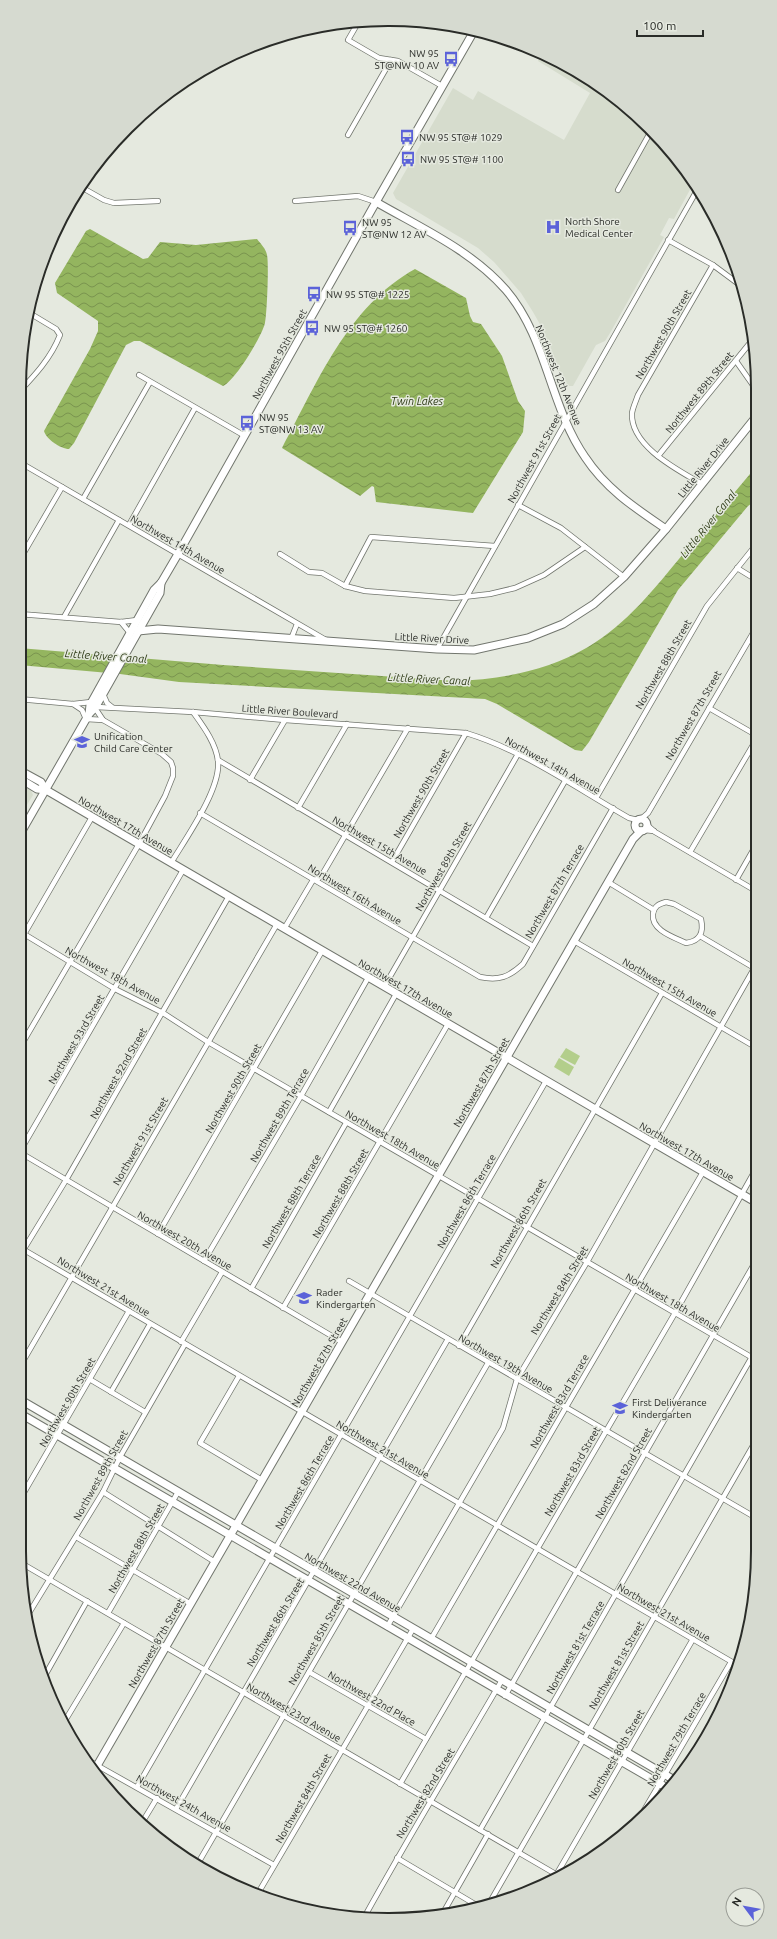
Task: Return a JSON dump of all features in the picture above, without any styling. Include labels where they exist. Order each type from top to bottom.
[{"type":"main road","name":"Northwest 95th Street","points":[[122,654],[137,620],[154,590],[161,583],[178,554],[471,36]]},
{"type":"main road","name":"Northwest 12th Avenue","points":[[376,202],[466,254],[486,270],[506,291],[520,310],[536,342],[566,420],[584,456],[600,478],[620,497],[666,528]]},
{"type":"main road","name":"Little River Drive","points":[[138,631],[158,629],[437,649],[474,650],[528,638],[563,624],[594,604],[624,577],[666,528],[751,423]]},
{"type":"main road","name":"Northwest 95th Street","points":[[94,706],[122,654],[138,631],[160,593],[161,583]]},
{"type":"main road","points":[[146,618],[150,624],[158,629]]},
{"type":"main road","name":"Northwest 95th Street","points":[[26,824],[87,717],[103,694],[110,675]]},
{"type":"main road","name":"Northwest 17th Avenue","points":[[26,774],[41,782],[46,790]]},
{"type":"main road","name":"Northwest 17th Avenue","points":[[26,782],[37,789],[46,790],[751,1199]]},
{"type":"main road","name":"Northwest 87th Street","points":[[97,1766],[641,825]]},
{"type":"main road","name":"Northwest 22nd Avenue","points":[[26,1403],[670,1778]]},
{"type":"main road","points":[[26,1417],[663,1787]]},
{"type":"street","points":[[355,28],[348,40],[379,58],[398,60],[442,86]]},
{"type":"street","points":[[348,135],[391,60]]},
{"type":"street","points":[[618,190],[648,136]]},
{"type":"street","points":[[85,190],[104,200],[114,203],[158,201]]},
{"type":"street","name":"Northwest 91st Street","points":[[437,649],[695,195]]},
{"type":"street","name":"Northwest 12th Avenue","points":[[295,201],[358,196],[376,202]]},
{"type":"street","points":[[668,240],[713,265],[735,281]]},
{"type":"street","name":"Northwest 90th Street","points":[[658,456],[643,442],[635,429],[632,413],[638,395],[713,265]]},
{"type":"street","points":[[26,384],[43,365],[55,347],[60,335],[56,329],[34,316]]},
{"type":"street","name":"Northwest 89th Street","points":[[658,456],[748,345]]},
{"type":"street","points":[[736,361],[751,382]]},
{"type":"street","points":[[139,375],[245,436]]},
{"type":"street","points":[[83,499],[150,382]]},
{"type":"street","points":[[129,525],[195,408]]},
{"type":"street","points":[[658,456],[702,484]]},
{"type":"street","name":"Northwest 14th Avenue","points":[[26,466],[327,641]]},
{"type":"street","points":[[26,549],[62,487]]},
{"type":"street","points":[[518,505],[561,528],[624,577]]},
{"type":"street","points":[[64,617],[119,520]]},
{"type":"street","points":[[345,586],[371,537],[495,546]]},
{"type":"street","points":[[280,554],[309,572],[322,573],[345,586],[365,591],[454,598],[490,594],[515,588],[544,575],[585,547]]},
{"type":"street","name":"Northwest 88th Street","points":[[596,798],[707,606],[751,551]]},
{"type":"street","points":[[737,568],[751,577]]},
{"type":"street","points":[[26,614],[121,622],[137,620]]},
{"type":"street","points":[[121,622],[130,633]]},
{"type":"street","points":[[291,639],[297,624]]},
{"type":"street","name":"Northwest 87th Street","points":[[641,825],[751,637]]},
{"type":"street","points":[[103,694],[105,700],[112,707]]},
{"type":"street","name":"Little River Boulevard","points":[[26,700],[466,733]]},
{"type":"street","points":[[26,1037],[139,844],[171,783],[173,768],[171,762],[162,754],[103,720],[87,717],[82,710],[73,704]]},
{"type":"street","points":[[94,706],[103,720]]},
{"type":"street","points":[[709,708],[751,732]]},
{"type":"street","points":[[171,863],[210,796],[218,777],[218,760],[210,736],[193,712]]},
{"type":"street","points":[[250,780],[285,720]]},
{"type":"street","points":[[298,808],[347,724]]},
{"type":"street","points":[[284,929],[313,880],[318,879],[322,875],[408,728]]},
{"type":"street","name":"Northwest 90th Street","points":[[392,862],[466,733]]},
{"type":"street","name":"Northwest 14th Avenue","points":[[466,733],[487,739],[518,754],[751,888]]},
{"type":"street","points":[[690,852],[751,748]]},
{"type":"street","name":"Northwest 89th Street","points":[[384,987],[518,754]]},
{"type":"street","name":"Northwest 15th Avenue","points":[[218,760],[533,946]]},
{"type":"street","points":[[486,918],[565,781]]},
{"type":"street","name":"Northwest 87th Terrace","points":[[505,978],[523,964],[613,808]]},
{"type":"street","name":"Northwest 16th Avenue","points":[[200,813],[480,977],[492,980],[505,978]]},
{"type":"street","points":[[26,931],[92,817]]},
{"type":"street","points":[[736,880],[751,854]]},
{"type":"street","name":"Northwest 93rd Street","points":[[26,1141],[183,870]]},
{"type":"street","points":[[608,882],[654,910]]},
{"type":"street","name":"Northwest 92nd Street","points":[[26,1241],[66,1180],[229,896]]},
{"type":"street","points":[[666,902],[674,904],[700,920],[703,928],[700,936],[694,942],[686,943],[656,926],[653,920],[654,910],[658,905],[666,902]]},
{"type":"street","name":"Northwest 91st Street","points":[[26,1356],[277,924]]},
{"type":"street","name":"Northwest 18th Avenue","points":[[26,935],[115,989],[163,1013],[208,1042],[330,1112],[346,1123],[439,1175],[751,1357]]},
{"type":"street","points":[[700,936],[751,964]]},
{"type":"street","name":"Northwest 15th Avenue","points":[[574,941],[751,1044]]},
{"type":"street","name":"Northwest 90th Street","points":[[158,1234],[322,951]]},
{"type":"street","name":"Northwest 84th Street","points":[[387,1627],[503,1428],[517,1379],[587,1262],[751,976]]},
{"type":"street","name":"Northwest 89th Terrace","points":[[204,1261],[368,978]]},
{"type":"street","points":[[595,1109],[662,993]]},
{"type":"street","points":[[330,1112],[396,994]]},
{"type":"street","name":"Northwest 88th Street","points":[[283,1308],[448,1024]]},
{"type":"street","name":"Northwest 86th Terrace","points":[[137,1787],[546,1081]]},
{"type":"street","name":"Northwest 86th Street","points":[[458,1346],[595,1109]]},
{"type":"street","name":"Northwest 88th Terrace","points":[[250,1289],[346,1123]]},
{"type":"street","name":"Northwest 20th Avenue","points":[[26,1157],[342,1342]]},
{"type":"street","name":"Northwest 83rd Terrace","points":[[431,1639],[498,1526],[633,1289],[703,1172]]},
{"type":"street","name":"Northwest 83rd Street","points":[[400,1784],[675,1313],[751,1178]]},
{"type":"street","name":"Northwest 21st Avenue","points":[[26,1252],[72,1277],[239,1376],[577,1571],[731,1662]]},
{"type":"street","name":"Northwest 82nd Street","points":[[505,1696],[751,1270]]},
{"type":"street","name":"Northwest 89th Street","points":[[31,1610],[103,1492],[120,1457],[222,1272]]},
{"type":"street","name":"Northwest 19th Avenue","points":[[349,1281],[458,1346],[751,1515]]},
{"type":"street","name":"Northwest 90th Street","points":[[26,1489],[91,1380],[129,1311]]},
{"type":"street","points":[[110,1392],[150,1324]]},
{"type":"street","name":"Northwest 86th Street","points":[[176,1809],[381,1458],[448,1339]]},
{"type":"street","name":"Northwest 81st Terrace","points":[[480,1830],[751,1360]]},
{"type":"street","name":"Northwest 85th Street","points":[[200,1860],[488,1363]]},
{"type":"street","points":[[239,1376],[200,1443],[262,1480]]},
{"type":"street","points":[[91,1380],[145,1412]]},
{"type":"street","name":"Northwest 81st Street","points":[[492,1898],[751,1448]]},
{"type":"street","points":[[103,1492],[215,1562]]},
{"type":"street","name":"Northwest 88th Street","points":[[108,1614],[178,1492]]},
{"type":"street","points":[[76,1537],[191,1604]]},
{"type":"street","name":"Northwest 23rd Avenue","points":[[27,1566],[488,1834],[553,1874]]},
{"type":"street","points":[[47,1672],[87,1601]]},
{"type":"street","points":[[67,1718],[124,1623]]},
{"type":"street","name":"Northwest 84th Street","points":[[260,1889],[413,1628]]},
{"type":"street","name":"Northwest 80th Street","points":[[561,1869],[693,1639]]},
{"type":"street","name":"Northwest 79th Terrace","points":[[647,1805],[731,1662]]},
{"type":"street","name":"Northwest 22nd Place","points":[[309,1672],[426,1739]]},
{"type":"street","name":"Northwest 82nd Street","points":[[366,1912],[502,1680]]},
{"type":"street","name":"Northwest 24th Avenue","points":[[100,1770],[137,1787],[274,1865]]},
{"type":"street","points":[[145,1819],[157,1798]]},
{"type":"street","points":[[446,1908],[488,1834]]},
{"type":"street","points":[[397,1858],[473,1903]]},
{"type":"shaded area","name":"North Shore Medical Center","points":[[539,59],[549,63],[590,87],[628,116],[661,149],[691,188],[674,219],[669,218],[660,235],[664,237],[610,333],[605,341],[596,345],[573,386],[564,386],[541,326],[521,293],[494,262],[478,248],[396,199],[393,193],[453,88],[473,100],[478,91],[564,140],[590,93],[538,61]]},
{"type":"shaded area","points":[[26,787],[31,790],[33,795],[26,806]]},
{"type":"shaded area","points":[[566,1048],[580,1056],[575,1065],[560,1057]]},
{"type":"shaded area","points":[[559,1058],[574,1067],[569,1076],[554,1067]]},
{"type":"water","points":[[90,229],[143,259],[148,258],[160,242],[196,245],[257,239],[266,251],[268,260],[266,318],[263,329],[254,347],[234,376],[223,386],[140,341],[134,341],[126,345],[74,443],[69,449],[66,449],[54,443],[44,431],[90,349],[98,331],[98,321],[57,293],[55,283],[86,231]]},
{"type":"water","name":"Twin Lakes","points":[[415,269],[466,298],[473,322],[481,324],[502,356],[518,401],[525,411],[523,432],[473,513],[376,502],[374,487],[372,486],[360,496],[282,448],[336,348],[353,325],[371,303],[391,285]]},
{"type":"water","name":"Little River Canal","points":[[751,473],[751,504],[678,590],[589,742],[582,751],[575,750],[497,704],[485,699],[179,682],[120,674],[26,666],[26,649],[223,665],[455,681],[507,676],[557,662],[588,647],[615,628],[640,605]]},
{"type":"place","name":"NW 95 ST@NW 10 AV","points":[[451,59]]},
{"type":"place","name":"NW 95 ST@# 1029","points":[[407,137]]},
{"type":"place","name":"NW 95 ST@# 1100","points":[[408,159]]},
{"type":"place","name":"North Shore Medical Center","points":[[553,227]]},
{"type":"place","name":"NW 95 ST@NW 12 AV","points":[[350,228]]},
{"type":"place","name":"NW 95 ST@# 1225","points":[[314,294]]},
{"type":"place","name":"NW 95 ST@# 1260","points":[[312,328]]},
{"type":"place","name":"NW 95 ST@NW 13 AV","points":[[247,423]]},
{"type":"place","name":"Unification Child Care Center","points":[[82,742]]},
{"type":"place","name":"Rader Kindergarten","points":[[304,1298]]},
{"type":"place","name":"First Deliverance Kindergarten","points":[[620,1408]]}]
